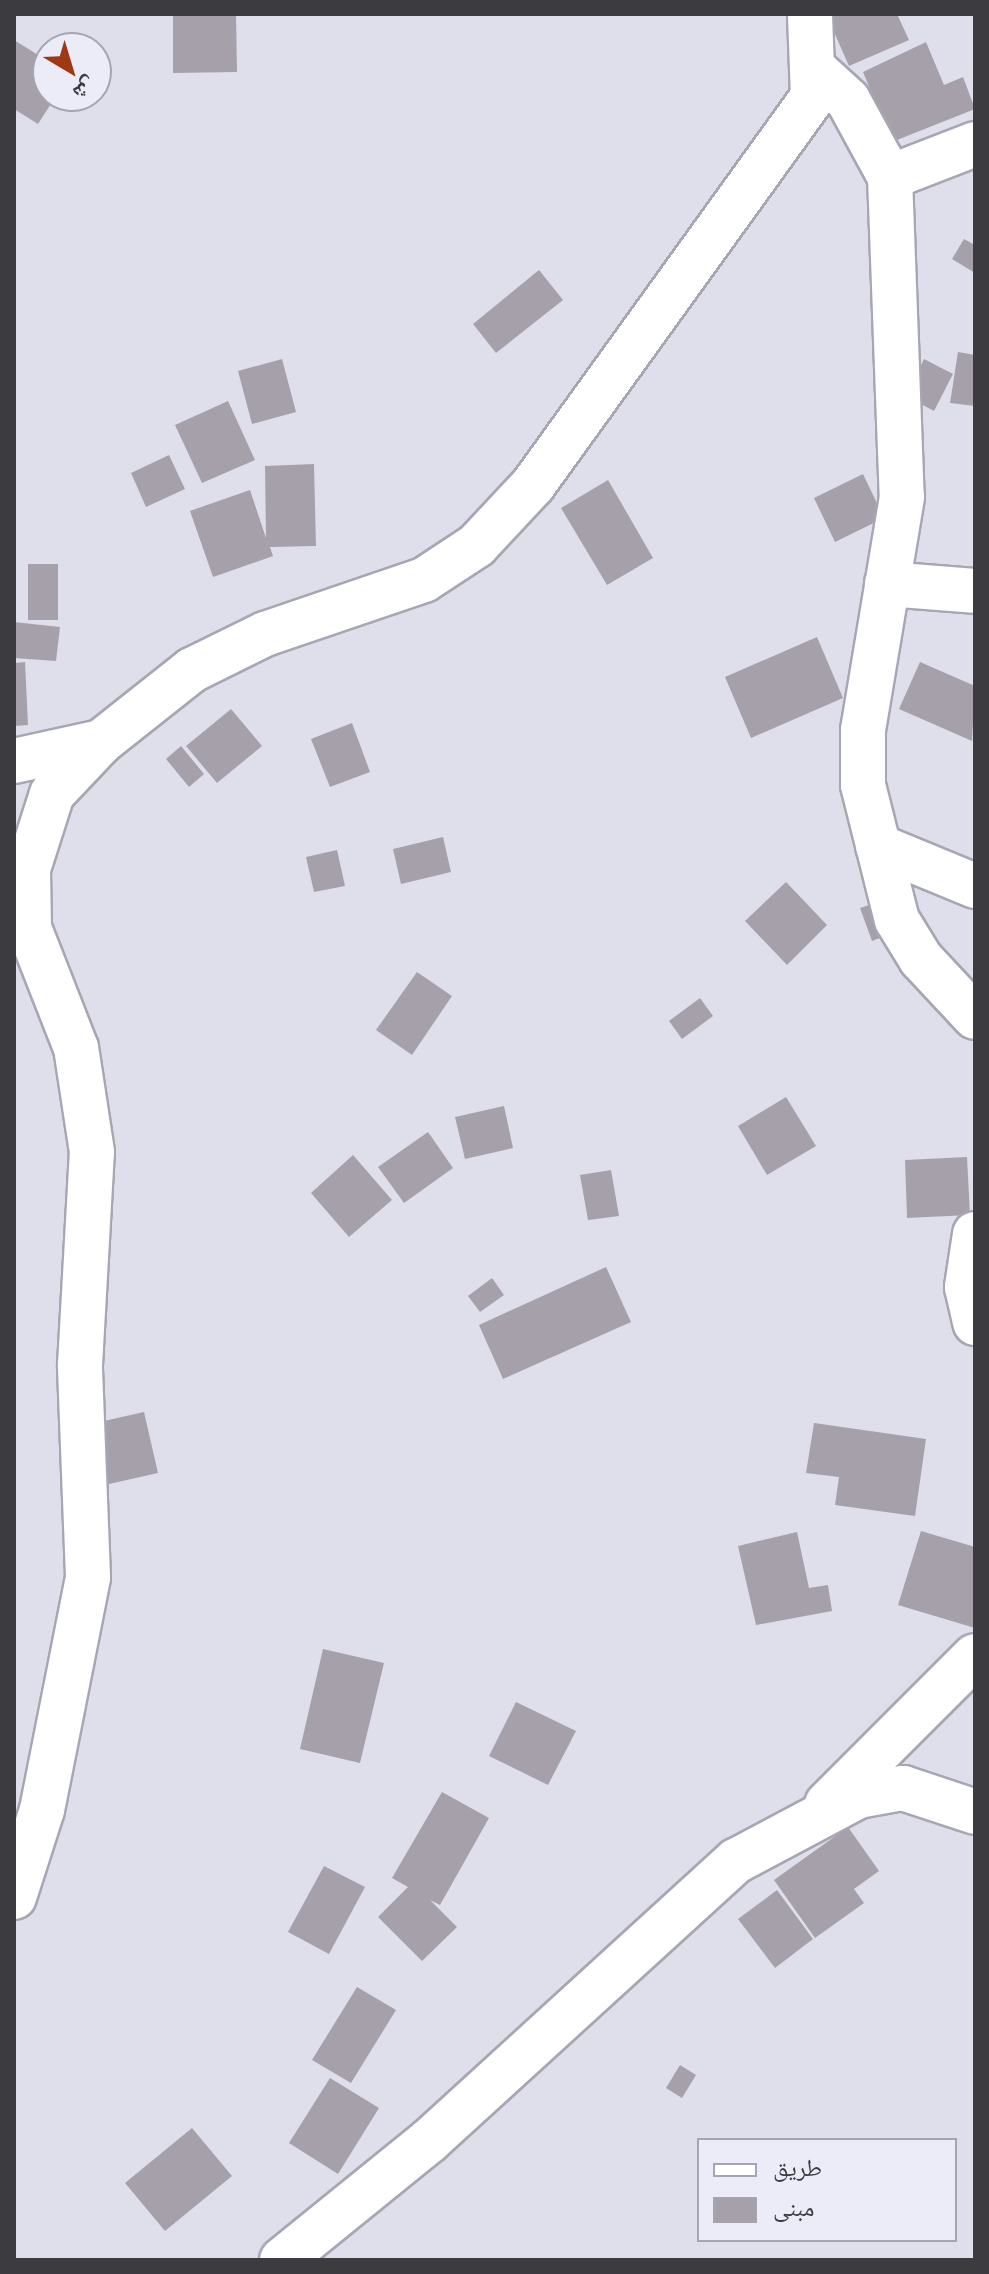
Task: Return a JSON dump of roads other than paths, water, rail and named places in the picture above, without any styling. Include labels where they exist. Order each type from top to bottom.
[{"type":"street","points":[[14,806],[192,670],[265,634],[424,580],[477,545],[533,485],[776,155],[813,97],[810,14]]},
{"type":"street","points":[[814,69],[848,100],[890,177],[902,497],[863,730],[863,785],[897,920],[921,959],[975,1017]]},
{"type":"street","points":[[890,177],[975,144]]},
{"type":"street","points":[[887,584],[975,591]]},
{"type":"street","points":[[14,761],[101,742]]},
{"type":"street","points":[[14,1897],[42,1810],[88,1577],[80,1365],[92,1152],[76,1048],[29,928],[28,869],[52,794],[101,742]]},
{"type":"street","points":[[878,846],[975,886]]},
{"type":"street","points":[[975,1234],[967,1287],[975,1323]]},
{"type":"street","points":[[282,2260],[429,2141],[736,1861],[819,1812],[975,1656]]},
{"type":"street","points":[[819,1812],[903,1788],[975,1812]]}]
